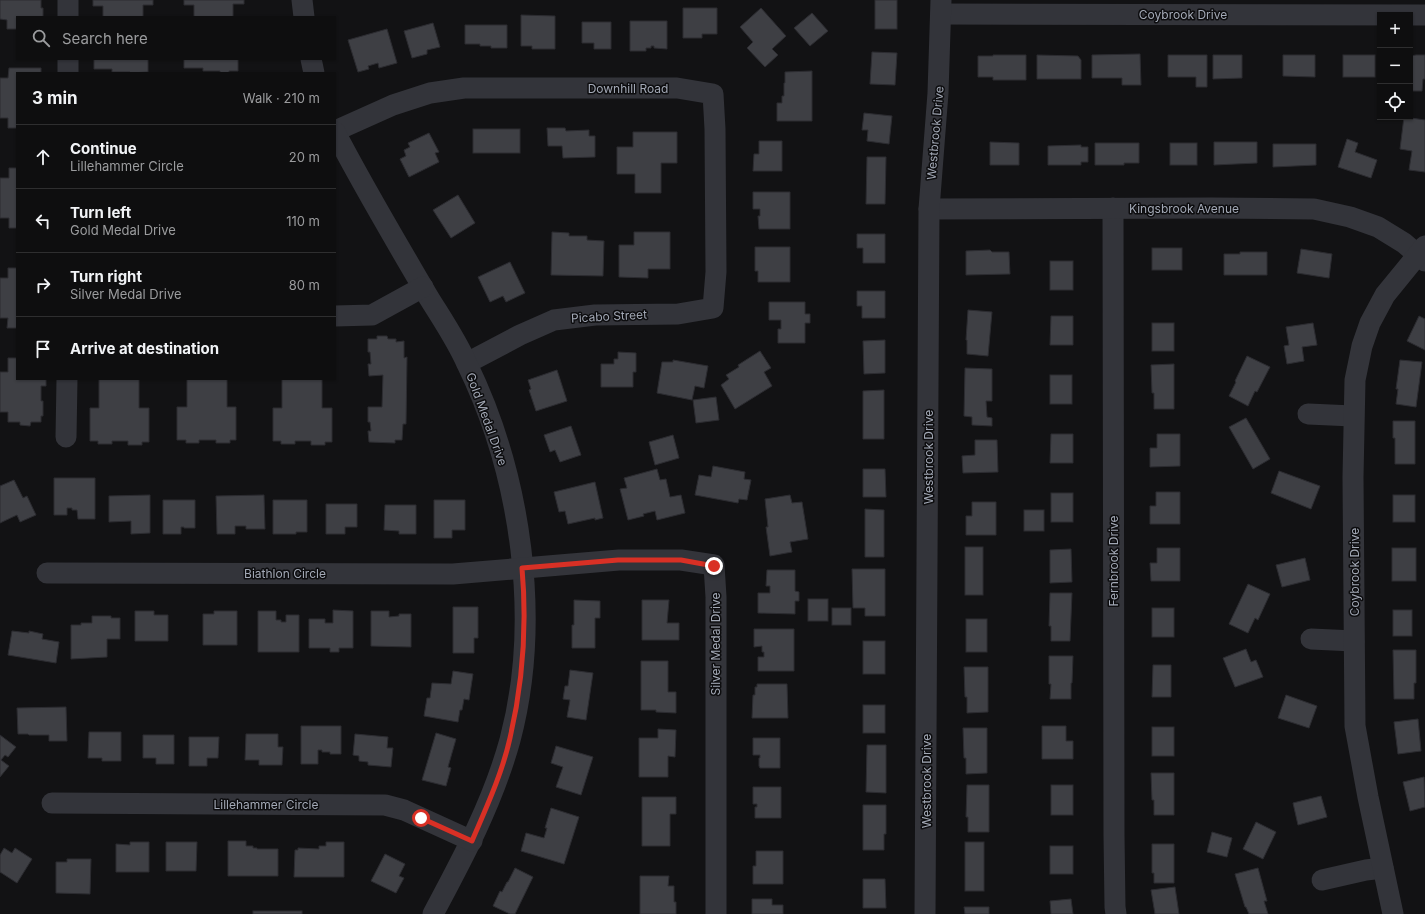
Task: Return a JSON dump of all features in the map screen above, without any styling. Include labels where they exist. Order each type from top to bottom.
[{"type":"street","points":[[68,0],[68,16]]},
{"type":"street","points":[[302,0],[304,16]]},
{"type":"street","name":"Coybrook Drive","points":[[941,7],[1425,15]]},
{"type":"street","name":"Westbrook Drive","points":[[925,914],[929,209],[938,93],[941,7]]},
{"type":"street","points":[[68,60],[68,72]]},
{"type":"street","points":[[311,60],[314,72]]},
{"type":"street","name":"Downhill Road","points":[[336,132],[393,105],[430,94],[464,88],[677,88],[713,94],[715,129],[716,264],[713,308]]},
{"type":"street","name":"Gold Medal Drive","points":[[336,134],[354,170],[467,363],[500,447],[513,499],[520,543],[524,591],[524,632],[521,684],[510,739],[493,792],[472,841],[433,914]]},
{"type":"street","name":"Fernbrook Drive","points":[[1113,208],[1114,819],[1116,914]]},
{"type":"street","name":"Kingsbrook Avenue","points":[[929,209],[1314,209],[1350,217],[1378,227],[1423,254]]},
{"type":"street","name":"Coybrook Drive","points":[[1393,914],[1368,798],[1355,726],[1354,380],[1362,346],[1370,323],[1385,295],[1423,254]]},
{"type":"street","points":[[336,316],[372,315],[423,287]]},
{"type":"street","name":"Picabo Street","points":[[467,363],[520,335],[554,320],[595,315],[678,314],[713,308]]},
{"type":"street","points":[[66,437],[67,380]]},
{"type":"street","points":[[1308,414],[1354,416]]},
{"type":"street","name":"Silver Medal Drive","points":[[522,568],[618,560],[681,560],[714,566],[716,597],[716,914]]},
{"type":"street","name":"Biathlon Circle","points":[[47,573],[454,574],[522,568]]},
{"type":"street","points":[[1311,639],[1354,641]]},
{"type":"street","name":"Lillehammer Circle","points":[[52,803],[385,805],[404,810],[472,841]]},
{"type":"street","points":[[1322,880],[1366,870],[1383,868]]},
{"type":"building","points":[[0,0],[41,0],[43,16],[16,16],[16,29],[7,29],[7,20],[0,19]]},
{"type":"building","points":[[93,0],[153,0],[153,5],[143,5],[143,16],[103,16],[103,6],[93,6]]},
{"type":"building","points":[[184,0],[244,0],[244,4],[233,4],[233,16],[194,16],[194,5],[184,5]]},
{"type":"building","points":[[875,0],[897,0],[897,29],[875,29]]},
{"type":"building","points":[[683,8],[717,8],[717,34],[702,34],[702,38],[683,38]]},
{"type":"building","points":[[761,8],[786,36],[772,49],[778,55],[765,67],[747,48],[753,42],[740,27]]},
{"type":"building","points":[[812,13],[828,31],[810,46],[794,28]]},
{"type":"building","points":[[521,15],[555,16],[555,49],[532,49],[532,46],[521,46]]},
{"type":"building","points":[[630,21],[667,21],[667,49],[654,48],[654,46],[651,46],[651,48],[646,48],[646,51],[630,51]]},
{"type":"building","points":[[582,22],[611,22],[611,49],[594,49],[594,43],[582,43]]},
{"type":"building","points":[[433,23],[440,47],[427,50],[427,54],[412,58],[404,31]]},
{"type":"building","points":[[465,25],[507,25],[507,48],[491,48],[491,46],[480,46],[480,44],[465,44]]},
{"type":"building","points":[[387,29],[397,63],[379,68],[378,63],[368,66],[369,69],[358,72],[348,40]]},
{"type":"building","points":[[872,52],[897,53],[895,85],[870,84]]},
{"type":"building","points":[[1140,54],[1141,85],[1122,85],[1122,78],[1092,78],[1092,55]]},
{"type":"building","points":[[1026,55],[1026,80],[993,80],[993,77],[978,77],[978,56]]},
{"type":"building","points":[[1037,55],[1078,56],[1081,60],[1081,79],[1037,79]]},
{"type":"building","points":[[1168,55],[1207,55],[1207,87],[1196,87],[1196,77],[1168,77]]},
{"type":"building","points":[[1213,55],[1242,55],[1242,78],[1213,79]]},
{"type":"building","points":[[1283,55],[1315,55],[1315,77],[1283,76]]},
{"type":"building","points":[[1343,55],[1375,55],[1375,77],[1343,77]]},
{"type":"building","points":[[1425,55],[1425,79],[1423,79],[1422,91],[1413,91],[1413,56]]},
{"type":"building","points":[[94,60],[148,60],[148,72],[112,72],[112,69],[94,69]]},
{"type":"building","points":[[184,60],[238,60],[238,71],[220,72],[203,71],[203,68],[184,68]]},
{"type":"building","points":[[9,68],[41,68],[41,72],[16,72],[16,128],[8,128],[8,118],[0,118],[0,78],[8,78]]},
{"type":"building","points":[[812,71],[812,121],[777,121],[777,103],[782,103],[782,96],[784,96],[785,72]]},
{"type":"building","points":[[864,113],[892,116],[889,144],[867,141],[868,130],[862,130]]},
{"type":"building","points":[[1413,118],[1425,120],[1425,172],[1409,170],[1412,151],[1400,149],[1404,120],[1413,120]]},
{"type":"building","points":[[547,128],[565,128],[566,131],[589,130],[589,136],[595,136],[595,157],[563,158],[562,146],[548,146]]},
{"type":"building","points":[[473,129],[520,129],[520,153],[473,153]]},
{"type":"building","points":[[633,132],[677,132],[677,163],[661,163],[661,193],[635,193],[635,174],[617,174],[617,147],[633,147]]},
{"type":"building","points":[[429,133],[439,152],[435,153],[439,162],[409,177],[400,159],[406,156],[404,150],[410,147],[408,143]]},
{"type":"building","points":[[1347,139],[1358,143],[1355,152],[1377,160],[1371,178],[1338,167]]},
{"type":"building","points":[[759,141],[782,141],[782,171],[753,171],[754,154],[759,154]]},
{"type":"building","points":[[990,142],[1019,143],[1019,165],[990,165]]},
{"type":"building","points":[[1214,142],[1257,142],[1257,163],[1214,165]]},
{"type":"building","points":[[1095,143],[1139,143],[1139,163],[1124,163],[1124,165],[1095,165]]},
{"type":"building","points":[[1170,143],[1197,143],[1197,165],[1170,165]]},
{"type":"building","points":[[1273,144],[1316,144],[1316,165],[1273,167]]},
{"type":"building","points":[[1081,145],[1081,147],[1088,147],[1088,162],[1081,162],[1081,165],[1048,165],[1048,146]]},
{"type":"building","points":[[867,157],[886,157],[885,204],[866,204]]},
{"type":"building","points":[[9,168],[16,168],[16,228],[9,228],[9,218],[0,218],[0,178],[9,178]]},
{"type":"building","points":[[753,192],[790,192],[790,229],[759,229],[758,216],[760,216],[760,209],[753,209]]},
{"type":"building","points":[[458,195],[475,223],[451,238],[433,210]]},
{"type":"building","points":[[552,232],[569,233],[569,236],[587,236],[587,240],[604,241],[603,276],[551,275]]},
{"type":"building","points":[[634,232],[670,232],[670,269],[648,269],[648,278],[619,277],[619,245],[634,245]]},
{"type":"building","points":[[857,234],[885,234],[885,263],[863,263],[863,248],[857,248]]},
{"type":"building","points":[[755,247],[790,247],[790,282],[758,282],[758,271],[755,271]]},
{"type":"building","points":[[1152,248],[1182,248],[1182,270],[1152,270]]},
{"type":"building","points":[[1301,249],[1332,254],[1329,278],[1297,273]]},
{"type":"building","points":[[990,250],[992,252],[1009,252],[1010,274],[966,275],[966,251]]},
{"type":"building","points":[[1240,252],[1267,252],[1267,275],[1224,275],[1224,254],[1240,254]]},
{"type":"building","points":[[1050,261],[1073,261],[1073,290],[1050,290]]},
{"type":"building","points":[[510,262],[525,293],[506,302],[503,296],[490,302],[478,277]]},
{"type":"building","points":[[8,268],[16,268],[16,328],[7,328],[8,318],[0,318],[0,278],[8,278]]},
{"type":"building","points":[[857,291],[885,291],[885,318],[862,318],[862,306],[857,306]]},
{"type":"building","points":[[769,302],[805,302],[805,314],[810,314],[810,323],[805,323],[805,343],[778,343],[778,329],[781,329],[781,320],[769,320]]},
{"type":"building","points":[[968,310],[992,312],[988,356],[967,354],[966,340]]},
{"type":"building","points":[[1051,316],[1073,316],[1073,345],[1050,345]]},
{"type":"building","points":[[1419,316],[1425,319],[1425,350],[1407,341]]},
{"type":"building","points":[[1152,323],[1174,323],[1174,351],[1152,351]]},
{"type":"building","points":[[1313,323],[1317,345],[1302,347],[1304,361],[1287,364],[1284,346],[1289,345],[1286,327]]},
{"type":"building","points":[[377,336],[387,336],[388,339],[396,339],[396,342],[404,341],[404,358],[407,357],[406,424],[403,424],[402,440],[395,440],[395,443],[369,442],[368,431],[371,431],[370,422],[368,422],[368,407],[382,407],[383,375],[369,376],[368,364],[371,364],[370,352],[368,352],[368,339],[377,339]]},
{"type":"building","points":[[885,340],[885,373],[864,374],[863,341]]},
{"type":"building","points":[[760,351],[771,368],[764,372],[772,386],[735,409],[721,385],[729,379],[726,375],[739,367],[738,365]]},
{"type":"building","points":[[618,352],[636,353],[636,372],[633,372],[633,387],[601,387],[601,364],[614,364],[614,359],[618,359]]},
{"type":"building","points":[[1247,356],[1270,367],[1257,392],[1255,391],[1248,406],[1229,396]]},
{"type":"building","points":[[8,358],[16,358],[16,380],[46,380],[46,386],[41,386],[43,416],[41,416],[41,422],[31,422],[30,426],[20,425],[20,422],[8,422],[8,412],[0,412],[0,372],[8,372]]},
{"type":"building","points":[[673,360],[708,366],[704,388],[695,386],[692,400],[657,393],[662,362],[673,362]]},
{"type":"building","points":[[1400,360],[1422,362],[1416,407],[1396,404],[1398,389],[1396,389]]},
{"type":"building","points":[[1174,364],[1174,409],[1154,409],[1151,365]]},
{"type":"building","points":[[965,368],[992,369],[992,401],[986,401],[987,417],[992,418],[992,426],[972,425],[972,417],[964,416]]},
{"type":"building","points":[[557,370],[567,401],[536,411],[529,390],[531,389],[528,380]]},
{"type":"building","points":[[1050,375],[1072,375],[1072,404],[1050,404]]},
{"type":"building","points":[[99,380],[139,380],[139,408],[149,408],[149,442],[142,442],[142,445],[128,445],[128,441],[112,441],[112,444],[98,444],[98,441],[90,441],[90,408],[99,408]]},
{"type":"building","points":[[187,380],[227,380],[227,407],[236,407],[236,440],[230,440],[230,443],[216,443],[216,440],[199,440],[199,443],[186,443],[186,440],[177,440],[177,407],[187,407]]},
{"type":"building","points":[[282,380],[322,380],[322,408],[332,408],[332,442],[325,442],[325,445],[311,445],[311,441],[295,441],[295,444],[281,444],[281,441],[273,441],[273,408],[282,408]]},
{"type":"building","points":[[884,390],[884,439],[863,439],[863,391]]},
{"type":"building","points":[[716,397],[719,420],[696,423],[693,400]]},
{"type":"building","points":[[1246,418],[1270,459],[1253,469],[1229,427]]},
{"type":"building","points":[[1393,421],[1415,421],[1415,464],[1395,464],[1395,438],[1393,438]]},
{"type":"building","points":[[571,426],[581,455],[560,462],[555,450],[550,452],[544,435]]},
{"type":"building","points":[[1051,434],[1073,434],[1073,463],[1050,463]]},
{"type":"building","points":[[1157,434],[1180,434],[1180,466],[1150,467],[1150,448],[1157,448]]},
{"type":"building","points":[[673,435],[679,458],[655,465],[649,442]]},
{"type":"building","points":[[975,440],[997,440],[998,472],[963,473],[962,456],[975,455]]},
{"type":"building","points":[[713,466],[745,472],[744,479],[751,480],[747,500],[739,499],[738,503],[695,495],[699,475],[711,477]]},
{"type":"building","points":[[657,469],[660,480],[666,479],[670,497],[681,495],[685,513],[657,520],[655,511],[643,514],[644,516],[628,520],[620,489],[627,488],[624,478]]},
{"type":"building","points":[[863,469],[885,469],[886,497],[863,497]]},
{"type":"building","points":[[1279,471],[1320,486],[1311,509],[1271,493]]},
{"type":"building","points":[[54,478],[95,478],[95,519],[78,519],[77,510],[72,510],[72,508],[67,508],[67,515],[54,515]]},
{"type":"building","points":[[14,480],[23,498],[27,496],[36,515],[20,522],[17,515],[0,523],[0,486]]},
{"type":"building","points":[[595,482],[603,518],[595,520],[595,518],[568,524],[565,511],[559,512],[554,492]]},
{"type":"building","points":[[1156,492],[1180,492],[1180,524],[1150,524],[1150,506],[1156,506]]},
{"type":"building","points":[[1051,493],[1073,493],[1073,522],[1051,522]]},
{"type":"building","points":[[150,495],[150,533],[131,534],[131,521],[109,522],[109,496]]},
{"type":"building","points":[[264,495],[265,529],[246,529],[246,526],[235,526],[235,534],[217,534],[216,496]]},
{"type":"building","points":[[790,495],[792,503],[802,502],[808,539],[790,542],[792,552],[770,556],[766,527],[768,527],[765,499]]},
{"type":"building","points":[[1393,495],[1415,495],[1415,522],[1393,522]]},
{"type":"building","points":[[163,500],[195,500],[195,528],[181,527],[181,534],[163,534]]},
{"type":"building","points":[[273,500],[307,500],[307,532],[296,532],[296,534],[273,534]]},
{"type":"building","points":[[434,500],[465,500],[465,530],[452,530],[452,538],[434,538]]},
{"type":"building","points":[[972,502],[996,502],[996,535],[966,535],[966,516],[972,516]]},
{"type":"building","points":[[326,504],[357,504],[357,527],[345,527],[345,534],[326,534]]},
{"type":"building","points":[[385,505],[416,505],[416,534],[399,534],[399,531],[384,530]]},
{"type":"building","points":[[865,509],[884,510],[884,557],[865,557]]},
{"type":"building","points":[[1024,510],[1044,510],[1044,531],[1024,531]]},
{"type":"building","points":[[965,547],[983,547],[983,595],[965,595]]},
{"type":"building","points":[[1157,548],[1180,548],[1180,581],[1151,581],[1150,563],[1157,563]]},
{"type":"building","points":[[1392,548],[1416,548],[1416,581],[1392,581]]},
{"type":"building","points":[[1071,549],[1072,582],[1050,583],[1050,550]]},
{"type":"building","points":[[1305,558],[1310,580],[1282,587],[1276,565]]},
{"type":"building","points":[[852,569],[885,569],[885,616],[865,616],[865,608],[853,608]]},
{"type":"building","points":[[767,570],[795,570],[795,591],[799,592],[799,601],[795,601],[795,614],[758,613],[758,593],[770,593],[770,586],[766,586]]},
{"type":"building","points":[[1248,584],[1270,594],[1258,620],[1255,618],[1248,633],[1229,624]]},
{"type":"building","points":[[1050,593],[1072,593],[1070,641],[1051,641],[1051,626],[1049,626]]},
{"type":"building","points":[[808,599],[828,599],[828,621],[808,621]]},
{"type":"building","points":[[574,600],[600,601],[600,618],[595,618],[595,648],[572,648]]},
{"type":"building","points":[[642,600],[669,600],[667,623],[679,623],[679,640],[642,640]]},
{"type":"building","points":[[453,607],[478,607],[478,638],[474,638],[474,653],[453,653]]},
{"type":"building","points":[[832,608],[851,608],[851,625],[832,625]]},
{"type":"building","points":[[1152,608],[1174,608],[1174,637],[1152,637]]},
{"type":"building","points":[[333,610],[353,611],[353,648],[339,648],[339,652],[330,652],[330,648],[309,648],[309,619],[325,619],[325,623],[333,623]]},
{"type":"building","points":[[1393,610],[1412,610],[1412,636],[1393,636]]},
{"type":"building","points":[[135,611],[154,611],[154,615],[168,615],[168,641],[135,641]]},
{"type":"building","points":[[214,611],[237,611],[237,645],[203,645],[203,614],[214,614]]},
{"type":"building","points":[[258,611],[276,611],[276,620],[281,620],[281,622],[286,622],[286,615],[299,615],[299,652],[258,652]]},
{"type":"building","points":[[371,611],[389,611],[389,617],[399,616],[399,614],[411,614],[411,647],[371,646]]},
{"type":"building","points":[[92,616],[111,616],[111,618],[120,618],[120,639],[107,639],[107,657],[71,659],[71,625],[92,623]]},
{"type":"building","points":[[966,619],[987,619],[987,652],[966,652]]},
{"type":"building","points":[[754,629],[794,629],[794,671],[758,671],[758,657],[764,657],[764,652],[762,652],[762,646],[754,647]]},
{"type":"building","points":[[12,631],[29,633],[29,631],[43,634],[42,639],[59,642],[56,663],[8,655]]},
{"type":"building","points":[[863,641],[885,641],[885,674],[863,674]]},
{"type":"building","points":[[1246,649],[1251,662],[1256,660],[1263,677],[1235,687],[1223,658]]},
{"type":"building","points":[[1393,650],[1416,650],[1416,683],[1414,683],[1414,699],[1394,699]]},
{"type":"building","points":[[1049,656],[1073,656],[1071,699],[1050,699],[1051,684],[1049,684]]},
{"type":"building","points":[[641,661],[668,661],[668,692],[676,692],[676,713],[656,712],[656,710],[641,710]]},
{"type":"building","points":[[1153,665],[1171,665],[1171,697],[1152,697]]},
{"type":"building","points":[[964,667],[988,667],[988,712],[967,713]]},
{"type":"building","points":[[570,670],[593,673],[586,720],[567,717],[570,700],[563,699],[565,686],[568,686]]},
{"type":"building","points":[[453,671],[473,674],[469,700],[464,699],[458,722],[424,716],[427,698],[430,698],[432,683],[451,684]]},
{"type":"building","points":[[757,684],[787,684],[788,718],[752,718],[753,695],[755,695],[755,687],[757,687]]},
{"type":"building","points":[[1286,695],[1317,706],[1309,728],[1278,718]]},
{"type":"building","points":[[863,705],[885,705],[885,733],[863,733]]},
{"type":"building","points":[[66,707],[67,741],[49,741],[49,735],[18,734],[17,708]]},
{"type":"building","points":[[1418,719],[1421,751],[1398,754],[1394,722]]},
{"type":"building","points":[[301,726],[341,726],[341,754],[330,754],[330,752],[322,752],[322,750],[318,750],[318,764],[301,764]]},
{"type":"building","points":[[1042,726],[1066,726],[1066,741],[1073,741],[1073,759],[1042,759]]},
{"type":"building","points":[[1152,727],[1174,727],[1174,756],[1152,756]]},
{"type":"building","points":[[963,728],[987,728],[987,773],[966,774]]},
{"type":"building","points":[[658,729],[676,730],[675,757],[668,756],[668,777],[639,777],[639,738],[658,738]]},
{"type":"building","points":[[89,732],[121,732],[121,761],[102,761],[102,758],[88,758]]},
{"type":"building","points":[[436,733],[456,739],[448,767],[451,768],[446,786],[422,780]]},
{"type":"building","points":[[246,734],[278,734],[278,747],[283,747],[282,765],[259,765],[259,760],[245,760]]},
{"type":"building","points":[[355,734],[388,737],[387,748],[393,748],[391,767],[368,765],[368,762],[359,761],[359,756],[353,755]]},
{"type":"building","points":[[0,735],[16,747],[8,757],[5,755],[1,760],[9,766],[0,777]]},
{"type":"building","points":[[143,735],[174,735],[174,764],[156,764],[156,758],[143,758]]},
{"type":"building","points":[[189,737],[219,737],[218,758],[207,758],[207,766],[189,766]]},
{"type":"building","points":[[753,738],[780,738],[780,768],[760,768],[760,755],[753,755]]},
{"type":"building","points":[[867,745],[886,745],[886,793],[866,792]]},
{"type":"building","points":[[556,746],[593,757],[581,795],[556,787],[563,767],[551,763]]},
{"type":"building","points":[[1151,773],[1174,773],[1174,815],[1154,815]]},
{"type":"building","points":[[1424,777],[1425,807],[1410,811],[1403,782]]},
{"type":"building","points":[[967,785],[989,785],[989,832],[968,832],[968,817],[966,817]]},
{"type":"building","points":[[1051,785],[1073,785],[1073,815],[1051,815]]},
{"type":"building","points":[[753,787],[781,787],[781,818],[755,818],[755,807],[757,807],[757,804],[753,804]]},
{"type":"building","points":[[1321,796],[1327,817],[1298,825],[1293,803]]},
{"type":"building","points":[[642,797],[676,797],[676,814],[670,814],[670,846],[642,846]]},
{"type":"building","points":[[863,805],[886,805],[886,834],[884,834],[884,850],[863,850]]},
{"type":"building","points":[[551,808],[579,817],[564,864],[521,851],[526,833],[544,838],[547,828],[545,828]]},
{"type":"building","points":[[1256,822],[1276,832],[1263,859],[1243,849]]},
{"type":"building","points":[[1212,832],[1232,838],[1227,857],[1207,852]]},
{"type":"building","points":[[228,841],[246,841],[246,846],[253,846],[253,848],[257,849],[278,849],[278,876],[228,876]]},
{"type":"building","points":[[130,842],[149,842],[149,872],[116,872],[116,844],[130,845]]},
{"type":"building","points":[[166,842],[197,842],[196,871],[166,871]]},
{"type":"building","points":[[326,842],[344,842],[344,877],[294,877],[295,850],[298,850],[298,848],[319,849],[319,846],[326,846]]},
{"type":"building","points":[[965,842],[984,842],[984,891],[965,891]]},
{"type":"building","points":[[1152,844],[1174,844],[1174,883],[1154,883],[1154,873],[1152,873]]},
{"type":"building","points":[[1050,846],[1073,846],[1073,874],[1050,874]]},
{"type":"building","points":[[4,848],[12,853],[15,848],[32,859],[17,883],[0,872],[0,855]]},
{"type":"building","points":[[756,851],[783,851],[783,884],[753,884],[753,866],[756,866]]},
{"type":"building","points":[[385,854],[405,864],[399,876],[404,878],[396,893],[371,881]]},
{"type":"building","points":[[67,859],[91,859],[90,894],[56,893],[56,862],[67,862]]},
{"type":"building","points":[[515,868],[533,877],[515,914],[510,914],[493,906],[500,891],[502,892]]},
{"type":"building","points":[[1258,868],[1267,901],[1264,901],[1268,914],[1249,914],[1245,907],[1235,874]]},
{"type":"building","points":[[640,876],[669,876],[668,886],[674,886],[676,914],[640,914]]},
{"type":"building","points":[[863,879],[885,879],[886,908],[863,908]]},
{"type":"building","points":[[1175,887],[1179,914],[1155,914],[1151,890]]},
{"type":"building","points":[[752,899],[772,899],[772,905],[783,905],[783,914],[752,914]]},
{"type":"building","points":[[1071,899],[1073,914],[1051,914],[1050,901]]},
{"type":"building","points":[[964,907],[989,907],[989,914],[965,914]]},
{"type":"building","points":[[253,911],[302,911],[302,914],[253,914]]},
{"type":"route","points":[[421,818],[472,841],[493,792],[510,739],[521,684],[524,632],[524,591],[522,568],[618,560],[681,560],[714,566]]}]
